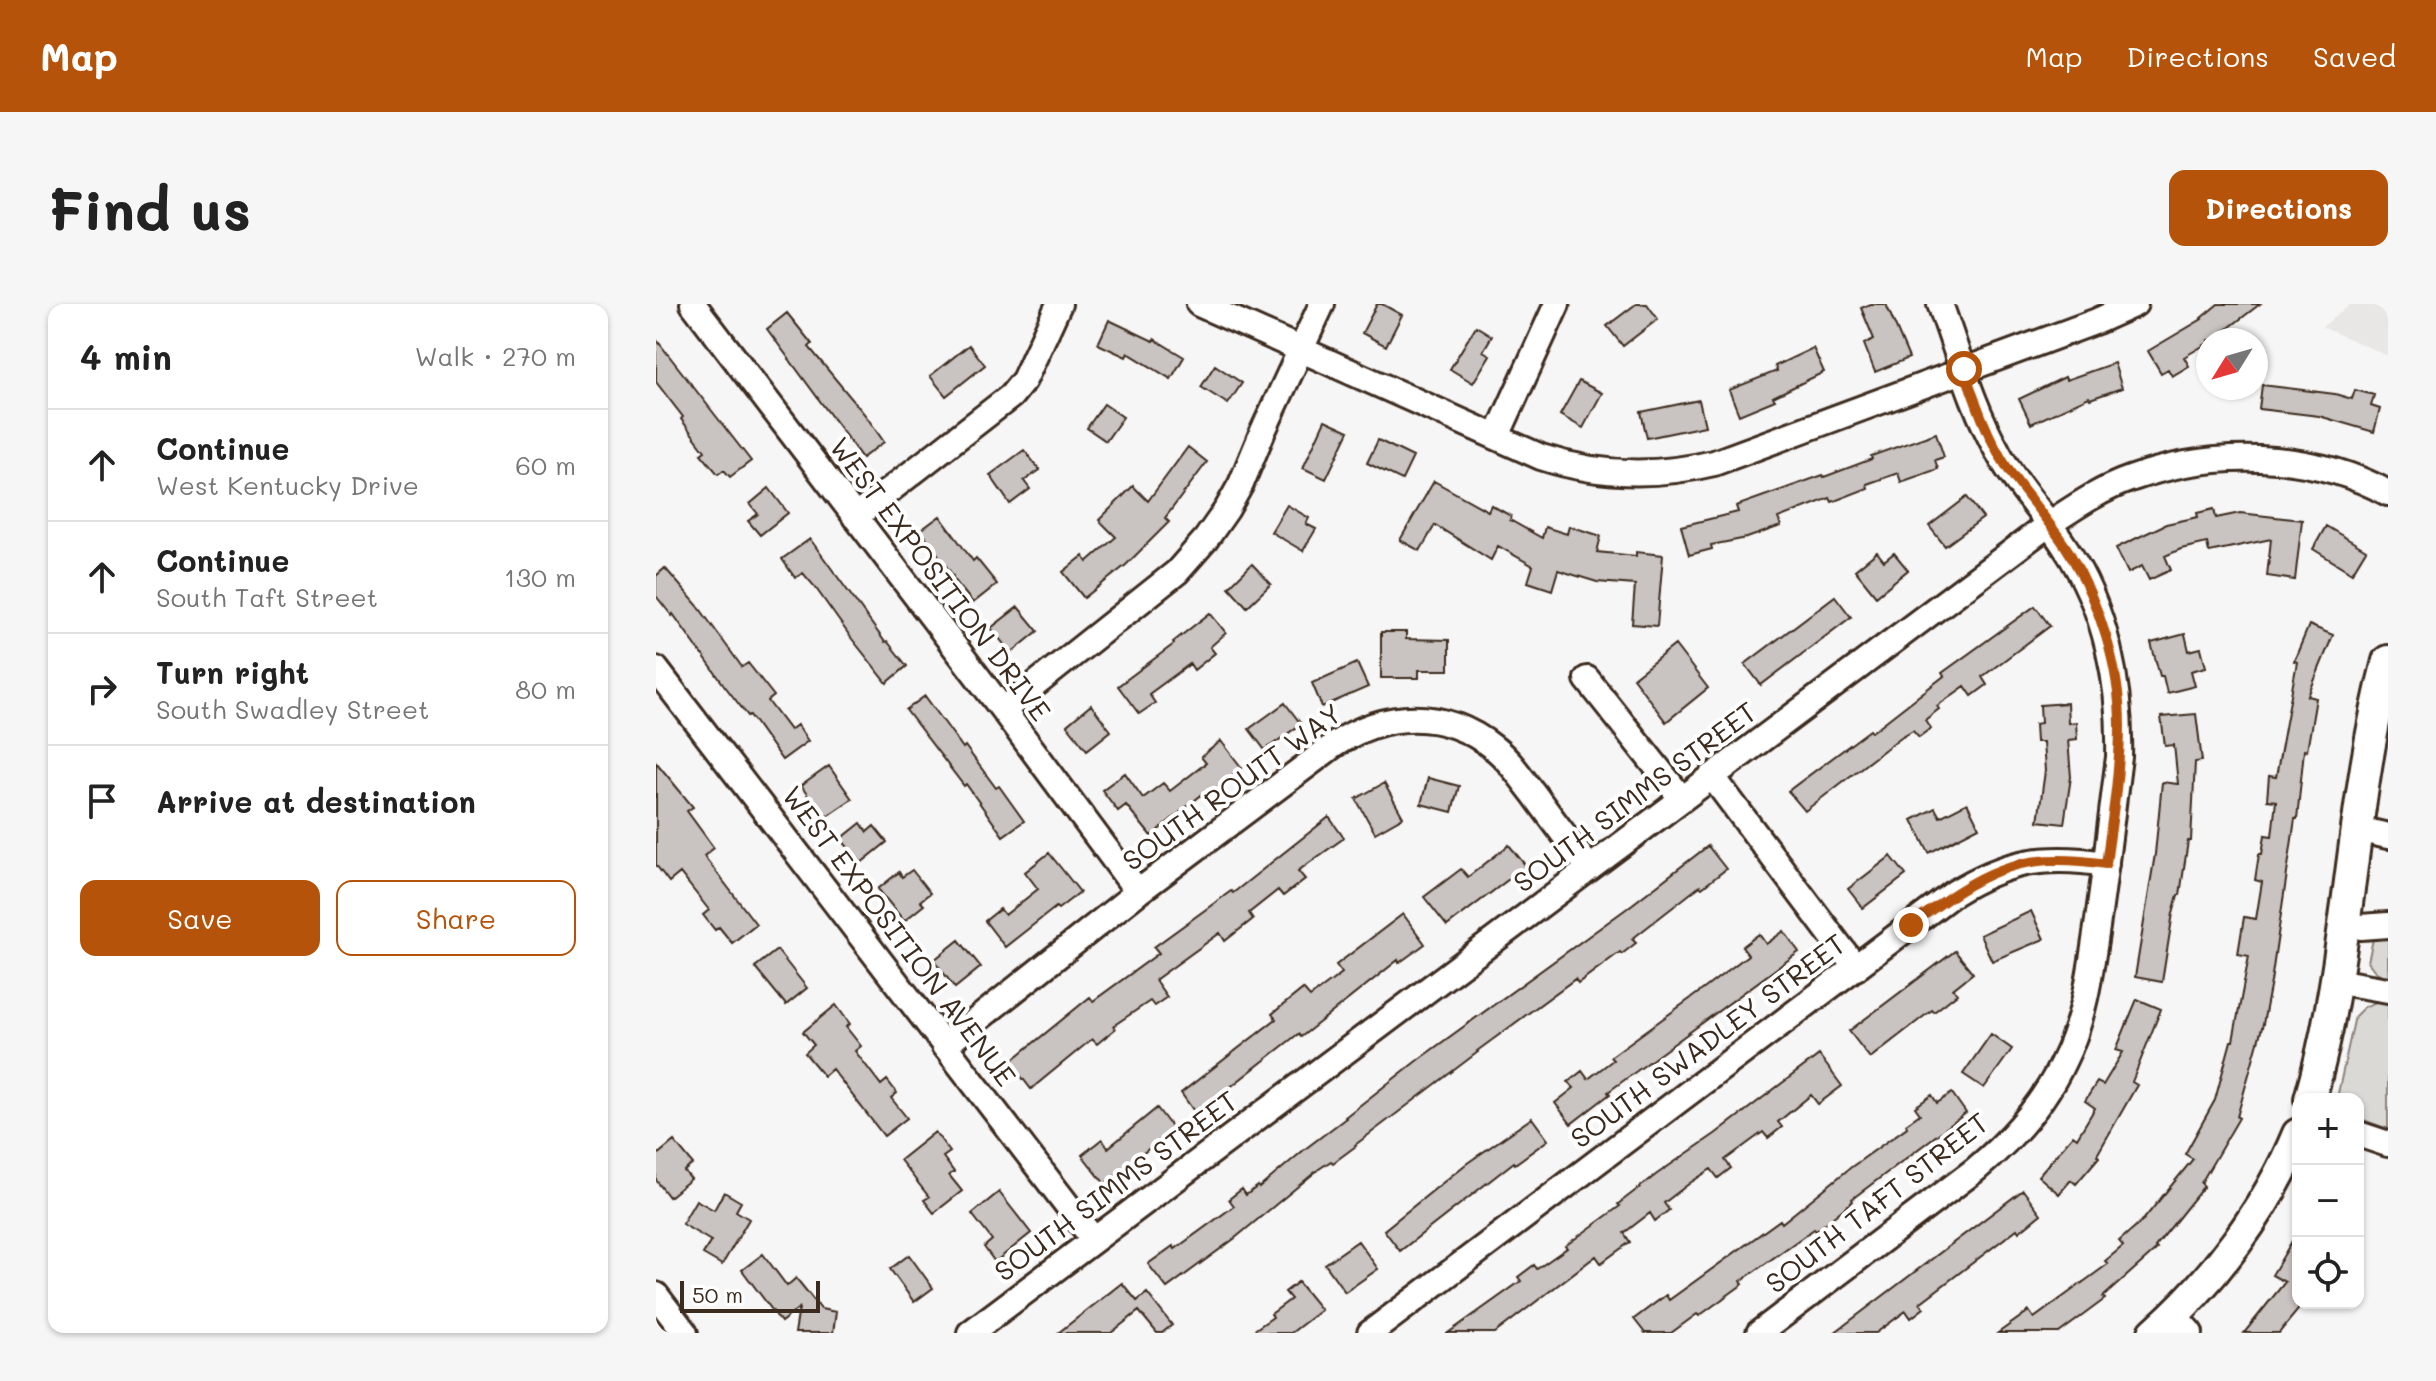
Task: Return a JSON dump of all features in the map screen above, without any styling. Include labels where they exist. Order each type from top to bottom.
[{"type":"main road","points":[[2311,1093],[2335,981],[2368,753],[2388,661]]},
{"type":"main road","points":[[2173,1327],[2246,1229],[2292,1147]]},
{"type":"street","name":"WEST EXPOSITION DRIVE","points":[[693,304],[1138,892]]},
{"type":"street","points":[[855,517],[1011,396],[1024,380],[1059,304]]},
{"type":"street","points":[[1199,304],[1541,457],[1588,469],[1630,473],[1674,471],[1714,463],[2097,321],[2135,304]]},
{"type":"street","points":[[1003,710],[1177,572],[1206,539],[1241,484],[1322,304]]},
{"type":"street","points":[[1497,436],[1557,304]]},
{"type":"street","name":"SOUTH TAFT STREET","points":[[1759,1333],[1975,1170],[2005,1143],[2042,1099],[2063,1063],[2081,1012],[2092,960],[2120,745],[2113,668],[2096,608],[2082,577],[2049,524],[1997,452],[1940,304]]},
{"type":"street","name":"SOUTH SIMMS STREET","points":[[970,1333],[2049,524],[2107,489],[2130,479],[2223,459],[2300,464],[2358,480],[2388,493]]},
{"type":"street","name":"WEST EXPOSITION AVENUE","points":[[656,669],[1094,1240]]},
{"type":"street","points":[[1587,679],[1682,799]]},
{"type":"street","name":"SOUTH ROUTT WAY","points":[[944,1046],[1138,892],[1349,735],[1371,725],[1401,719],[1427,719],[1454,725],[1494,748],[1589,868]]},
{"type":"street","points":[[1712,776],[1856,968]]},
{"type":"street","points":[[2357,829],[2388,836]]},
{"type":"street","name":"SOUTH SWADLEY STREET","points":[[1370,1333],[1954,893],[1991,872],[2011,865],[2052,859],[2106,864]]},
{"type":"street","points":[[2343,924],[2361,927],[2388,925]]},
{"type":"street","points":[[2335,981],[2388,990]]},
{"type":"street","points":[[2364,1136],[2388,1144]]},
{"type":"street","points":[[656,1295],[685,1333]]},
{"type":"shaded area","points":[[2351,304],[2388,304],[2388,356],[2322,327]]},
{"type":"shaded area","points":[[2374,934],[2388,936],[2388,979],[2368,962]]},
{"type":"shaded area","points":[[2376,1002],[2388,1003],[2388,1129],[2364,1120],[2364,1093],[2338,1093],[2355,1016],[2364,1007]]},
{"type":"building","points":[[1377,304],[1402,315],[1386,346],[1362,333]]},
{"type":"building","points":[[1636,304],[1647,304],[1658,319],[1623,346],[1607,326]]},
{"type":"building","points":[[1886,304],[1909,358],[1875,372],[1864,344],[1874,339],[1861,308]]},
{"type":"building","points":[[2218,304],[2260,304],[2229,328],[2196,328],[2196,350],[2184,357],[2189,366],[2172,376],[2168,369],[2161,373],[2148,351]]},
{"type":"building","points":[[787,313],[812,344],[809,347],[884,442],[862,458],[767,329]]},
{"type":"building","points":[[1109,320],[1154,339],[1184,357],[1171,379],[1128,353],[1126,357],[1098,344]]},
{"type":"building","points":[[1476,326],[1492,336],[1483,351],[1490,355],[1473,383],[1450,369]]},
{"type":"building","points":[[656,339],[751,461],[730,477],[724,470],[718,474],[701,454],[705,451],[656,382]]},
{"type":"building","points":[[969,345],[985,365],[946,396],[930,376]]},
{"type":"building","points":[[1813,348],[1824,372],[1773,397],[1775,400],[1739,415],[1729,390],[1777,371],[1775,366]]},
{"type":"building","points":[[2114,363],[2122,388],[2089,397],[2031,424],[2019,399],[2065,377],[2066,380]]},
{"type":"building","points":[[1215,365],[1242,383],[1228,404],[1201,387]]},
{"type":"building","points":[[1579,381],[1602,393],[1583,428],[1560,415]]},
{"type":"building","points":[[2268,386],[2352,399],[2355,390],[2374,395],[2371,406],[2380,409],[2374,432],[2319,416],[2259,409],[2260,400],[2268,400]]},
{"type":"building","points":[[1699,400],[1705,426],[1647,438],[1641,412]]},
{"type":"building","points":[[1104,404],[1123,417],[1106,441],[1087,428]]},
{"type":"building","points":[[1325,420],[1349,431],[1326,479],[1303,468]]},
{"type":"building","points":[[1936,433],[1944,457],[1935,460],[1938,469],[1901,482],[1898,473],[1832,502],[1830,498],[1778,518],[1781,526],[1747,538],[1711,545],[1712,549],[1689,555],[1681,526],[1738,512],[1736,506],[1824,477]]},
{"type":"building","points":[[1378,440],[1413,457],[1402,480],[1367,463]]},
{"type":"building","points":[[1188,447],[1207,462],[1165,518],[1169,522],[1126,565],[1084,598],[1063,572],[1083,556],[1087,562],[1116,537],[1099,520],[1133,486],[1148,501]]},
{"type":"building","points":[[1024,450],[1040,470],[1024,481],[1030,489],[1010,504],[990,475]]},
{"type":"building","points":[[1434,481],[1488,511],[1491,505],[1542,538],[1545,527],[1567,534],[1569,526],[1601,536],[1597,552],[1663,555],[1657,626],[1632,624],[1635,585],[1597,582],[1558,570],[1552,590],[1528,582],[1533,566],[1498,546],[1491,560],[1435,525],[1420,551],[1400,540]]},
{"type":"building","points":[[769,488],[788,513],[760,535],[748,521],[758,514],[750,504]]},
{"type":"building","points":[[1967,497],[1983,518],[1945,546],[1929,526]]},
{"type":"building","points":[[1287,505],[1309,518],[1306,524],[1316,529],[1303,551],[1271,532]]},
{"type":"building","points":[[2214,509],[2216,518],[2240,513],[2302,520],[2295,580],[2267,576],[2271,539],[2209,552],[2207,543],[2181,549],[2165,556],[2171,570],[2149,580],[2142,566],[2128,573],[2116,548],[2166,524],[2198,517],[2197,513]]},
{"type":"building","points":[[940,516],[973,561],[976,558],[997,584],[973,603],[921,530]]},
{"type":"building","points":[[2326,526],[2366,550],[2352,573],[2313,549]]},
{"type":"building","points":[[810,539],[885,642],[907,666],[887,683],[815,587],[803,573],[795,578],[782,559]]},
{"type":"building","points":[[1877,552],[1884,561],[1894,553],[1908,570],[1876,596],[1855,570]]},
{"type":"building","points":[[1252,564],[1271,584],[1247,607],[1229,587]]},
{"type":"building","points":[[665,568],[698,606],[742,667],[748,663],[774,696],[768,701],[790,730],[797,725],[808,741],[782,760],[673,614],[656,596],[656,576]]},
{"type":"building","points":[[1835,596],[1851,617],[1761,685],[1745,664]]},
{"type":"building","points":[[2035,606],[2050,626],[1982,677],[1987,685],[1972,696],[1965,686],[1937,706],[1939,709],[1925,720],[1931,728],[1919,737],[1913,730],[1901,737],[1805,811],[1788,791],[1870,730],[1872,732],[1944,676],[1942,673]]},
{"type":"building","points":[[1018,607],[1038,631],[1011,653],[991,628]]},
{"type":"building","points":[[1210,613],[1226,633],[1210,647],[1215,653],[1194,670],[1190,664],[1149,694],[1155,703],[1139,714],[1118,686]]},
{"type":"building","points":[[2309,625],[2333,635],[2308,696],[2316,698],[2307,751],[2304,750],[2297,819],[2271,982],[2239,1118],[2201,1183],[2204,1186],[2155,1247],[2157,1249],[2103,1297],[2105,1299],[2059,1333],[1998,1333],[2029,1311],[2034,1318],[2108,1264],[2105,1261],[2123,1246],[2119,1241],[2144,1219],[2193,1159],[2185,1154],[2215,1100],[2233,1041],[2249,956],[2238,954],[2244,917],[2256,919],[2262,882],[2255,880],[2259,854],[2262,854],[2265,835],[2272,836],[2276,801],[2267,800],[2269,776],[2276,777],[2297,662],[2294,661]]},
{"type":"building","points":[[1381,632],[1406,632],[1406,639],[1449,640],[1449,670],[1419,670],[1419,678],[1381,678]]},
{"type":"building","points":[[2185,634],[2189,651],[2201,648],[2206,667],[2191,671],[2195,686],[2167,693],[2151,643]]},
{"type":"building","points":[[1675,645],[1708,688],[1666,722],[1633,678]]},
{"type":"building","points":[[1357,663],[1368,687],[1322,707],[1312,683]]},
{"type":"building","points":[[925,696],[963,748],[965,746],[996,788],[999,786],[1024,821],[1003,836],[966,784],[964,786],[906,710]]},
{"type":"building","points":[[1285,703],[1301,724],[1265,750],[1249,729]]},
{"type":"building","points":[[2067,703],[2068,723],[2076,722],[2077,739],[2068,740],[2071,777],[2064,824],[2038,821],[2045,771],[2043,742],[2036,742],[2035,724],[2041,723],[2040,705]]},
{"type":"building","points":[[1091,705],[1111,731],[1087,750],[1067,725]]},
{"type":"building","points":[[2196,714],[2202,761],[2195,762],[2191,841],[2188,841],[2180,895],[2173,913],[2162,982],[2135,977],[2155,854],[2162,782],[2178,784],[2174,745],[2165,746],[2161,717]]},
{"type":"building","points":[[1221,741],[1242,768],[1207,795],[1205,792],[1151,836],[1126,805],[1118,811],[1102,790],[1125,773],[1143,798],[1163,783],[1170,791],[1206,763],[1201,757]]},
{"type":"building","points":[[656,762],[693,807],[687,811],[714,848],[704,856],[756,924],[732,943],[719,927],[715,930],[703,915],[709,910],[680,873],[669,882],[656,865]]},
{"type":"building","points":[[829,766],[852,799],[824,818],[801,786]]},
{"type":"building","points":[[1428,778],[1459,786],[1452,812],[1421,804]]},
{"type":"building","points":[[1384,783],[1403,817],[1375,833],[1356,799]]},
{"type":"building","points":[[1967,803],[1979,827],[1929,853],[1912,820],[1935,808],[1940,817]]},
{"type":"building","points":[[1329,817],[1344,838],[1298,871],[1305,879],[1283,896],[1278,890],[1249,913],[1253,919],[1225,941],[1220,933],[1155,980],[1167,997],[1154,1006],[1150,1001],[1113,1026],[1115,1029],[1097,1044],[1092,1039],[1031,1089],[1010,1062],[1090,997],[1093,1001],[1159,953],[1154,947],[1231,891],[1233,893]]},
{"type":"building","points":[[861,823],[867,832],[874,826],[887,842],[861,863],[841,839]]},
{"type":"building","points":[[1509,845],[1526,866],[1447,926],[1424,897],[1461,869],[1468,877]]},
{"type":"building","points":[[1708,846],[1726,869],[1632,939],[1636,943],[1622,954],[1620,952],[1578,983],[1575,979],[1356,1146],[1319,1169],[1234,1239],[1167,1288],[1148,1264],[1173,1246],[1175,1249],[1234,1206],[1229,1199],[1242,1189],[1246,1195],[1259,1188],[1419,1059]]},
{"type":"building","points":[[1049,853],[1080,892],[1005,947],[985,921],[1000,909],[1005,915],[1038,889],[1025,872]]},
{"type":"building","points":[[1891,856],[1906,875],[1863,908],[1848,889]]},
{"type":"building","points":[[912,870],[930,893],[920,901],[924,905],[904,921],[878,889],[899,872],[902,877]]},
{"type":"building","points":[[2031,911],[2044,939],[1992,961],[1980,935]]},
{"type":"building","points":[[1403,914],[1425,944],[1399,963],[1398,960],[1301,1037],[1298,1034],[1196,1114],[1181,1093],[1276,1019],[1272,1014],[1303,989],[1310,997],[1342,973],[1336,965]]},
{"type":"building","points":[[1784,931],[1799,952],[1608,1092],[1610,1094],[1571,1124],[1555,1103],[1574,1088],[1568,1082],[1582,1071],[1588,1079],[1613,1060],[1610,1057],[1748,955],[1742,947],[1759,934],[1766,944]]},
{"type":"building","points":[[959,940],[981,967],[955,988],[934,960]]},
{"type":"building","points":[[777,950],[807,988],[786,1005],[755,967]]},
{"type":"building","points":[[1955,951],[1973,973],[1953,989],[1957,994],[1870,1058],[1849,1031]]},
{"type":"building","points":[[2137,999],[2161,1009],[2132,1082],[2137,1085],[2097,1155],[2099,1157],[2076,1184],[2071,1180],[2059,1194],[2038,1176],[2073,1135],[2077,1138],[2095,1108],[2085,1101],[2097,1082],[2103,1085],[2123,1052],[2116,1050]]},
{"type":"building","points":[[836,1005],[850,1024],[846,1027],[861,1046],[855,1051],[881,1085],[887,1080],[897,1093],[891,1098],[907,1118],[884,1136],[832,1069],[824,1076],[805,1053],[814,1045],[803,1032]]},
{"type":"building","points":[[1991,1034],[2012,1049],[1984,1088],[1963,1074]]},
{"type":"building","points":[[1819,1055],[1842,1086],[1818,1104],[1811,1095],[1778,1122],[1782,1127],[1768,1138],[1763,1132],[1725,1160],[1731,1168],[1718,1178],[1711,1169],[1690,1183],[1664,1203],[1669,1210],[1655,1221],[1650,1213],[1624,1233],[1630,1242],[1601,1263],[1596,1256],[1495,1333],[1448,1333],[1521,1281],[1518,1277],[1534,1265],[1537,1269],[1567,1248],[1565,1246],[1657,1174]]},
{"type":"building","points":[[1952,1093],[1966,1113],[1852,1199],[1816,1231],[1814,1229],[1741,1281],[1743,1284],[1699,1316],[1697,1314],[1671,1333],[1645,1333],[1634,1319],[1666,1295],[1669,1300],[1780,1220],[1782,1223],[1907,1127],[1906,1124],[1920,1114],[1915,1107],[1932,1095],[1937,1103]]},
{"type":"building","points":[[1157,1108],[1173,1129],[1105,1184],[1082,1155],[1102,1139],[1108,1148]]},
{"type":"building","points":[[1532,1118],[1548,1140],[1514,1162],[1400,1251],[1384,1230],[1466,1164]]},
{"type":"building","points":[[935,1132],[950,1152],[943,1157],[954,1172],[949,1175],[962,1191],[934,1213],[924,1200],[929,1197],[900,1160]]},
{"type":"building","points":[[674,1141],[693,1164],[684,1171],[691,1179],[669,1197],[656,1180],[656,1156]]},
{"type":"building","points":[[2023,1190],[2041,1214],[1920,1303],[1924,1308],[1911,1318],[1906,1311],[1876,1333],[1834,1333]]},
{"type":"building","points":[[724,1192],[741,1202],[736,1211],[749,1219],[722,1265],[703,1254],[711,1241],[682,1224],[696,1200],[714,1210]]},
{"type":"building","points":[[999,1192],[1031,1233],[995,1262],[984,1247],[992,1240],[972,1214]]},
{"type":"building","points":[[1358,1241],[1378,1269],[1345,1292],[1325,1264]]},
{"type":"building","points":[[2292,1241],[2292,1309],[2298,1310],[2279,1333],[2244,1333],[2285,1282],[2272,1275]]},
{"type":"building","points":[[763,1254],[787,1286],[796,1278],[821,1309],[836,1312],[833,1333],[795,1333],[799,1308],[781,1322],[742,1270]]},
{"type":"building","points":[[909,1255],[933,1288],[914,1302],[890,1269]]},
{"type":"building","points":[[1298,1282],[1321,1310],[1291,1333],[1250,1333],[1291,1299],[1285,1292]]},
{"type":"building","points":[[1122,1283],[1137,1301],[1147,1293],[1172,1325],[1157,1333],[1139,1311],[1111,1333],[1058,1333]]},
{"type":"route","points":[[1911,925],[1973,881],[2011,865],[2052,859],[2106,864],[2119,757],[2120,723],[2113,668],[2096,608],[2067,550],[1997,452],[1964,369]]}]
